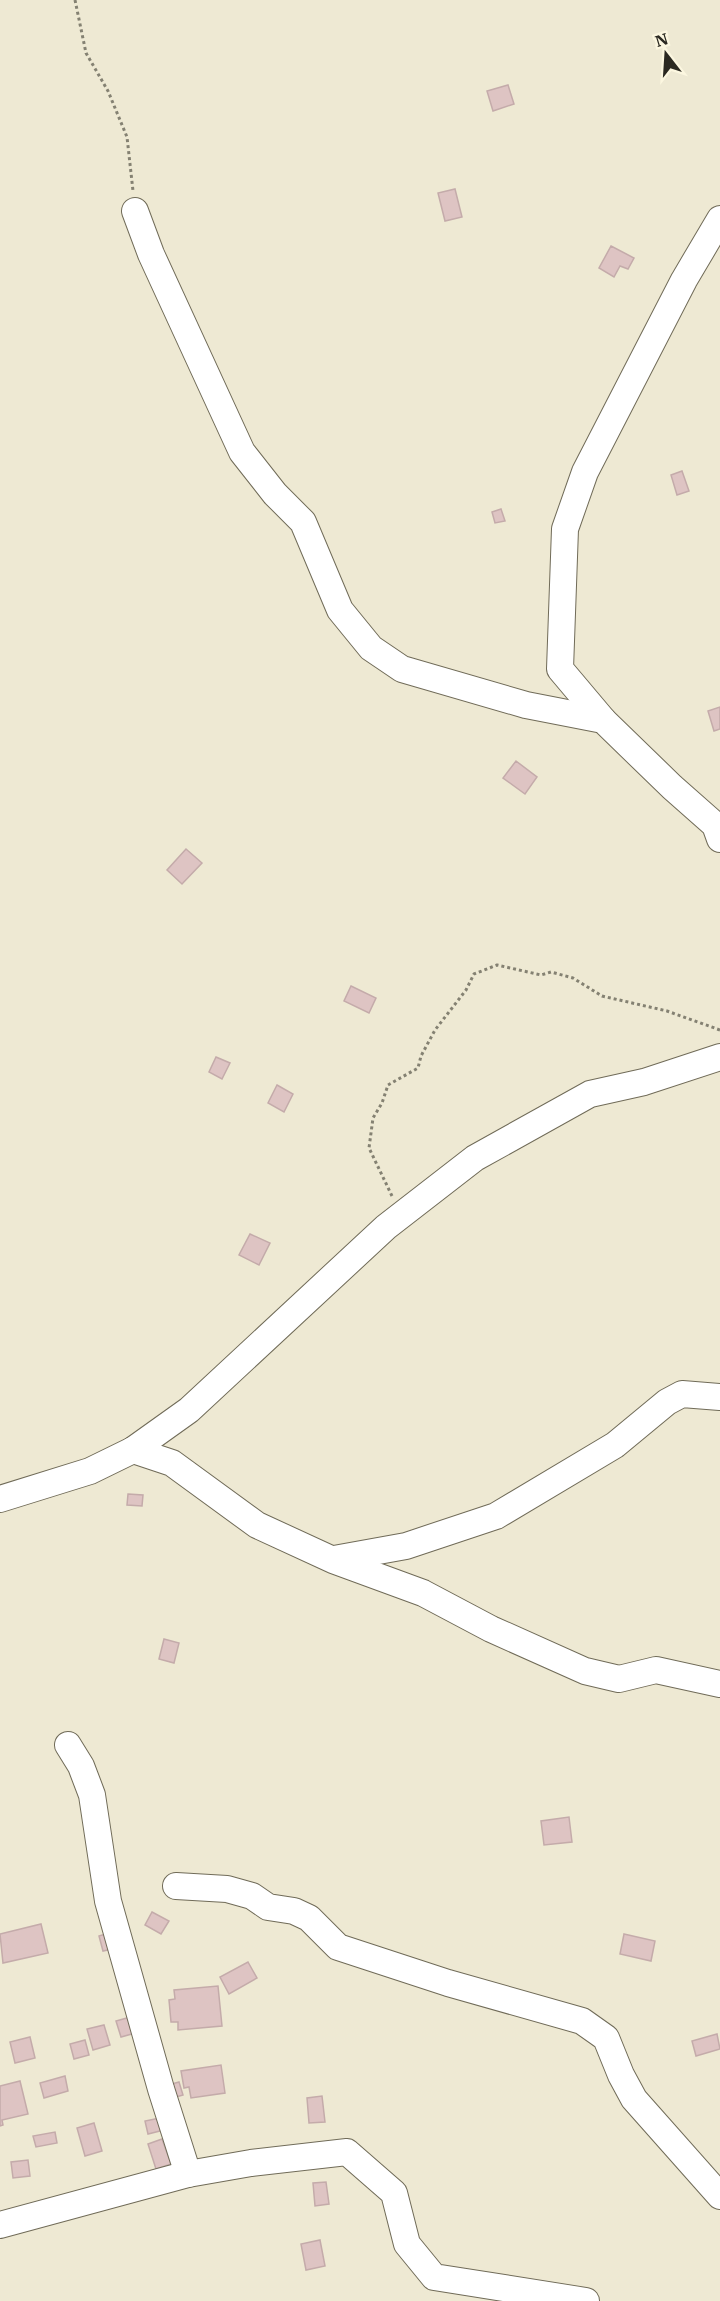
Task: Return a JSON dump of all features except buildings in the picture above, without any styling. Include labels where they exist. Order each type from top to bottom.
[{"type":"street","points":[[135,211],[151,254],[242,452],[275,494],[303,522],[340,610],[371,648],[402,669],[526,705],[603,720]]},
{"type":"street","points":[[720,219],[684,280],[585,472],[565,529],[560,669],[603,720],[715,825],[720,839]]},
{"type":"street","points":[[0,1499],[90,1471],[133,1450],[189,1410],[386,1227],[476,1158],[590,1094],[644,1082],[720,1057]]},
{"type":"street","points":[[333,1560],[406,1546],[496,1516],[615,1444],[667,1402],[682,1395],[720,1397]]},
{"type":"street","points":[[133,1450],[172,1463],[257,1524],[333,1560],[423,1593],[491,1629],[585,1671],[619,1679],[656,1670],[720,1684]]},
{"type":"street","points":[[68,1745],[81,1766],[92,1795],[108,1901],[158,2079],[188,2174]]},
{"type":"street","points":[[176,1886],[227,1889],[252,1896],[268,1907],[294,1911],[309,1918],[338,1947],[448,1983],[582,2021],[606,2038],[621,2075],[634,2099],[720,2196]]},
{"type":"street","points":[[0,2225],[188,2174],[251,2163],[347,2152],[394,2193],[407,2244],[434,2277],[586,2301]]},
{"type":"path","points":[[75,0],[86,53],[108,91],[127,137],[135,211]]},
{"type":"path","points":[[386,1227],[393,1197],[369,1148],[373,1118],[382,1103],[388,1085],[418,1068],[421,1056],[435,1030],[466,990],[474,974],[497,964],[541,975],[551,972],[573,978],[602,996],[668,1011],[720,1030]]}]
